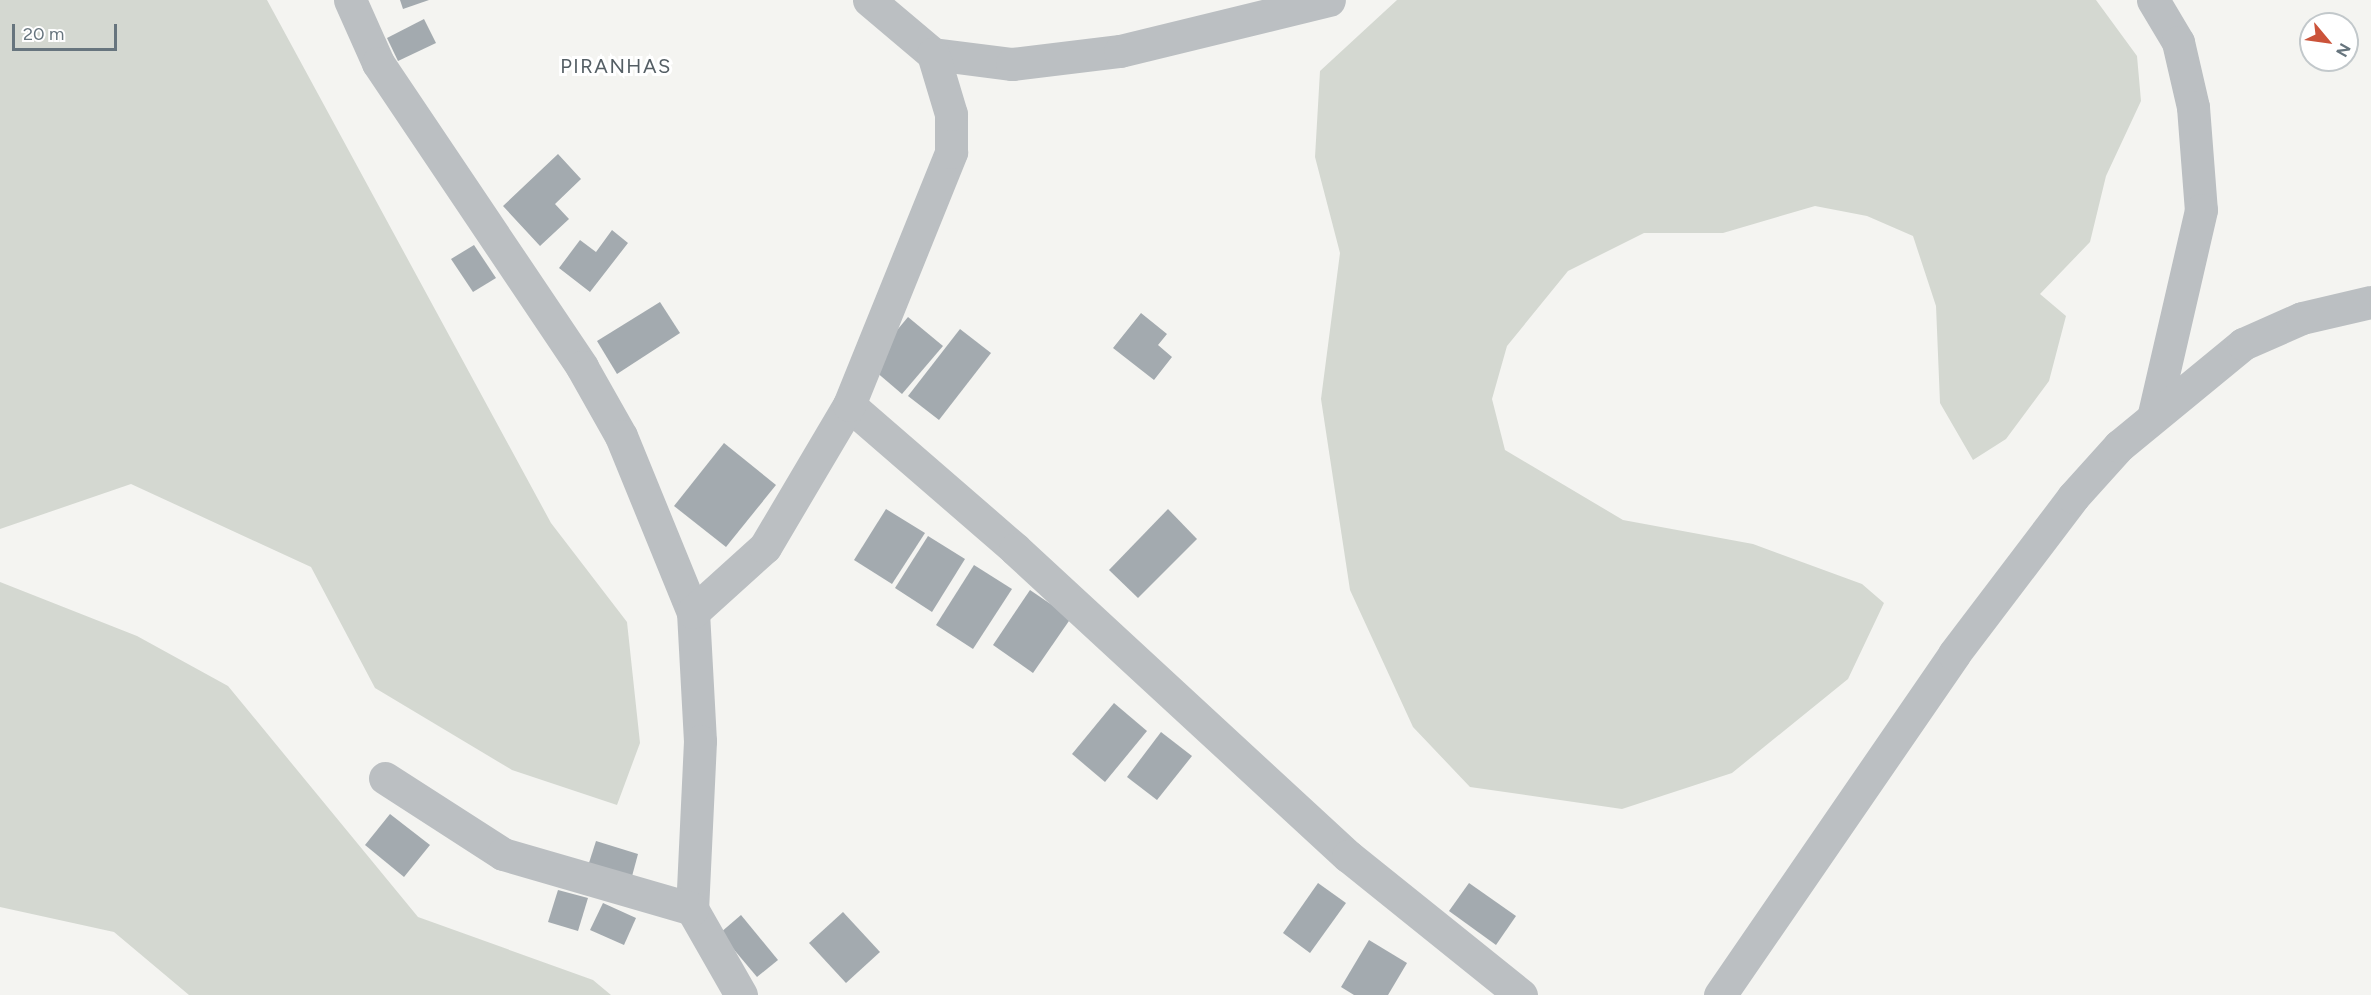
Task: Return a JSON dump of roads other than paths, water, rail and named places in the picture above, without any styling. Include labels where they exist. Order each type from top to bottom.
[{"type":"street","points":[[350,0],[378,63],[582,367],[621,436],[693,612],[700,741],[692,909],[741,995]]},
{"type":"street","points":[[869,0],[933,54],[974,62],[1044,63],[1120,51],[1329,0]]},
{"type":"street","points":[[2153,0],[2178,42],[2193,107],[2201,210],[2154,414]]},
{"type":"street","points":[[693,612],[765,546],[849,405],[951,152],[951,114],[933,54]]},
{"type":"street","points":[[1720,995],[1961,644],[2073,496],[2154,414],[2243,344],[2302,318],[2371,302]]},
{"type":"street","points":[[849,405],[1015,549],[1348,856],[1521,995]]},
{"type":"street","points":[[385,778],[503,854],[692,909]]},
{"type":"district","name":"PIRANHAS","points":[[616,66]]}]
